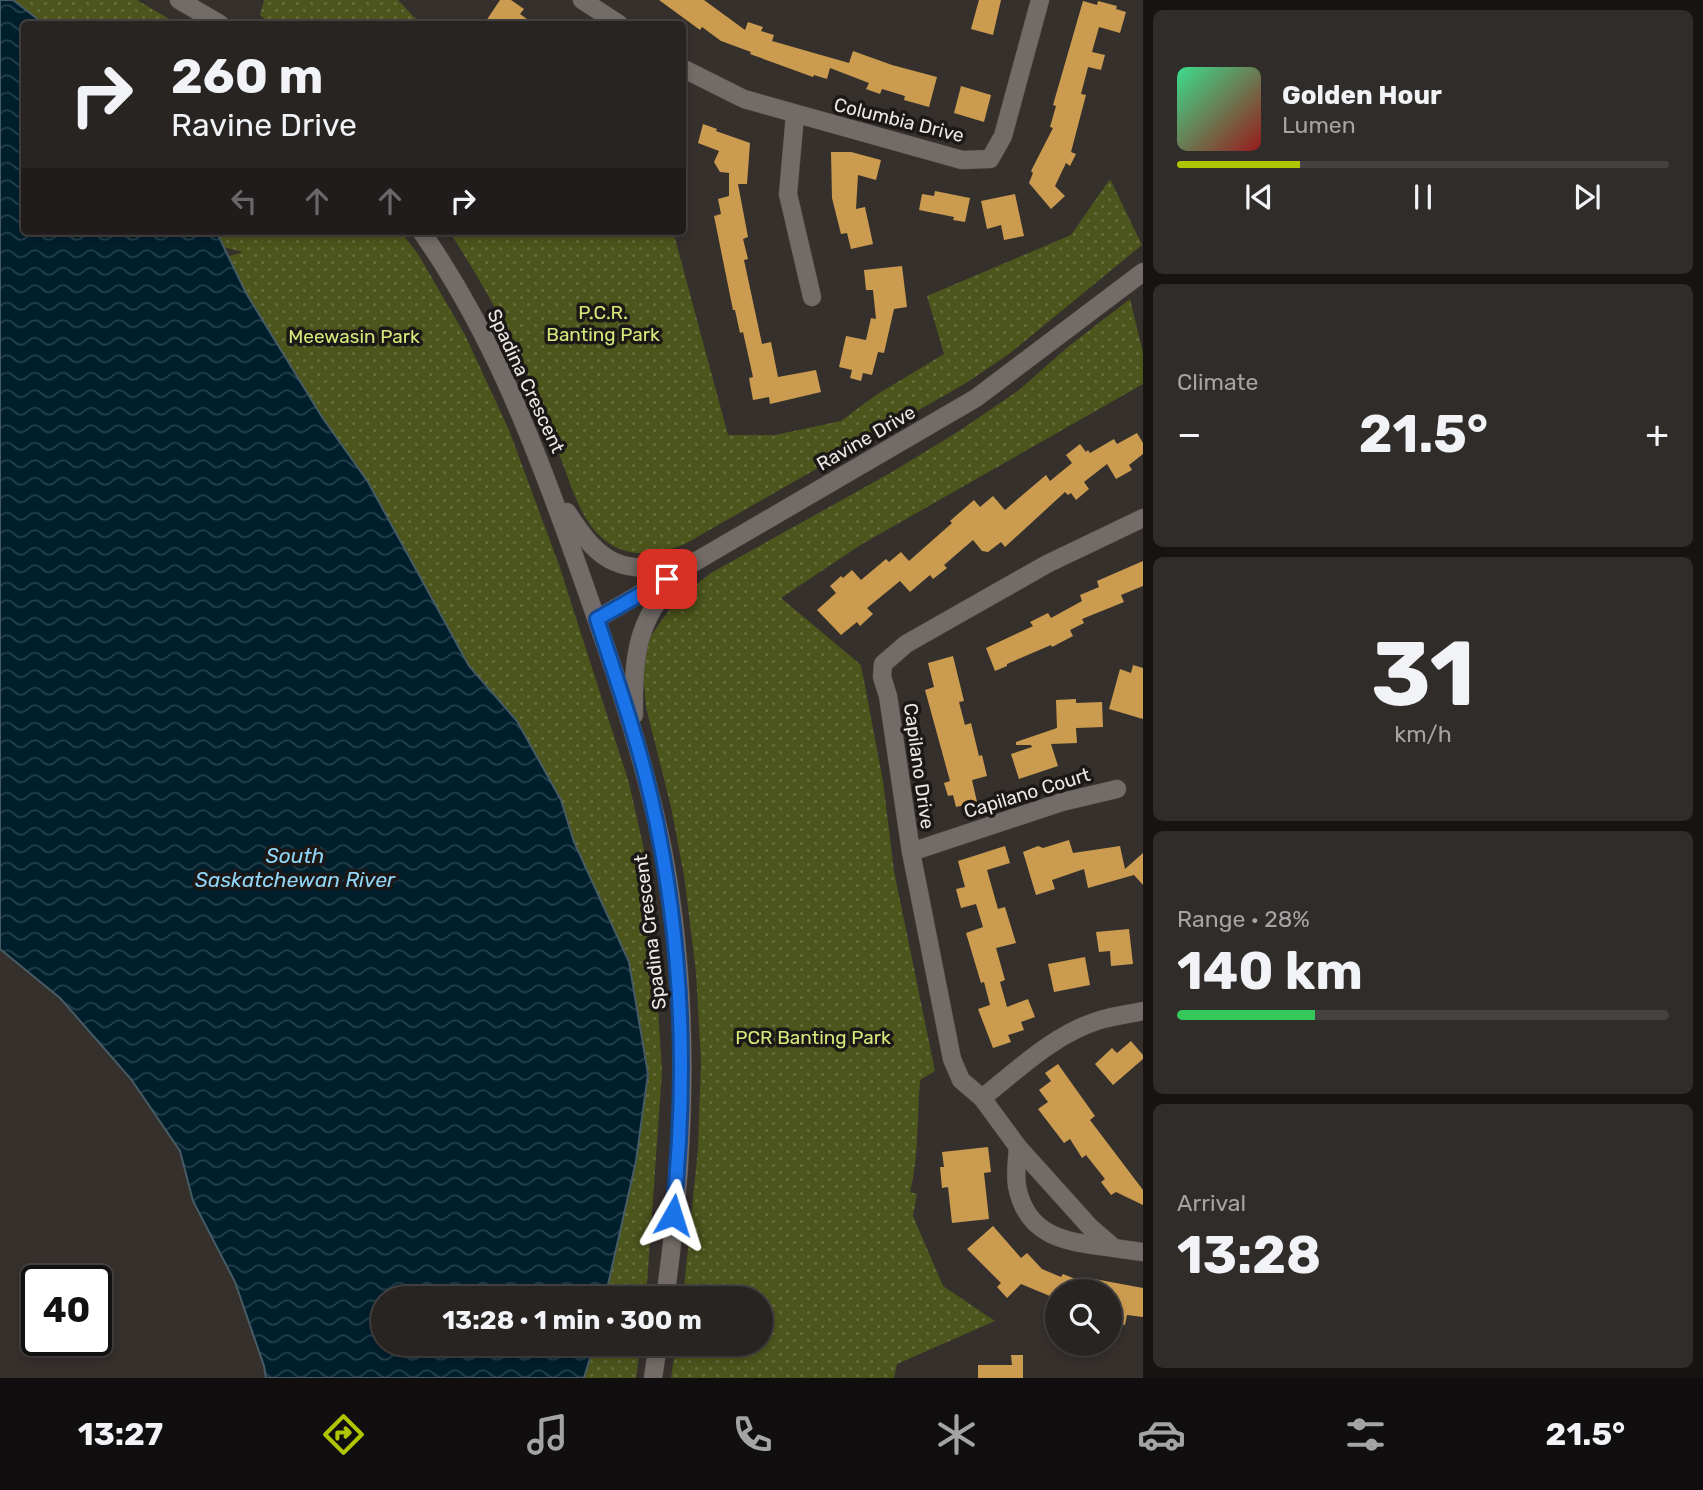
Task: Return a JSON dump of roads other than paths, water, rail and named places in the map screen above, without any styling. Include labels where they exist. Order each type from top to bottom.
[{"type":"street","points":[[178,0],[215,21]]},
{"type":"street","points":[[582,0],[614,21]]},
{"type":"street","name":"Columbia Drive","points":[[686,70],[744,99],[795,115],[962,160],[990,159],[1003,136],[1040,0]]},
{"type":"street","points":[[795,115],[788,194],[812,297]]},
{"type":"street","name":"Spadina Crescent","points":[[424,235],[447,269],[489,344],[526,424],[597,619],[634,732],[651,796],[672,909],[682,1034],[679,1163],[666,1286]]},
{"type":"street","name":"Ravine Drive","points":[[597,619],[976,398],[1143,272]]},
{"type":"street","points":[[548,482],[584,540],[607,558],[642,569],[690,565]]},
{"type":"street","name":"Capilano Drive","points":[[1114,1248],[1090,1227],[1018,1147],[982,1098],[961,1080],[952,1059],[911,852],[888,696],[882,677],[883,664],[906,644],[1035,571],[1143,518]]},
{"type":"street","points":[[634,732],[633,680],[641,631],[662,593],[690,565]]},
{"type":"street","name":"Capilano Court","points":[[911,852],[1062,802],[1117,789]]},
{"type":"street","points":[[982,1098],[1038,1052],[1068,1034],[1100,1020],[1143,1011]]},
{"type":"street","points":[[1018,1147],[1016,1184],[1026,1213],[1042,1230],[1071,1242],[1143,1252]]},
{"type":"street","points":[[653,1378],[656,1356]]},
{"type":"water","name":"South Saskatchewan River","points":[[0,0],[13,0],[40,21],[21,21],[21,235],[218,235],[246,293],[322,417],[368,482],[469,666],[517,721],[561,800],[574,842],[629,962],[648,1074],[636,1161],[608,1286],[371,1286],[371,1356],[590,1356],[584,1378],[266,1378],[235,1282],[193,1201],[180,1151],[131,1079],[60,998],[0,949]]},
{"type":"park label","name":"P.C.R. Banting Park","points":[[603,323]]},
{"type":"park label","name":"Meewasin Park","points":[[354,336]]},
{"type":"park label","name":"PCR Banting Park","points":[[813,1037]]}]
